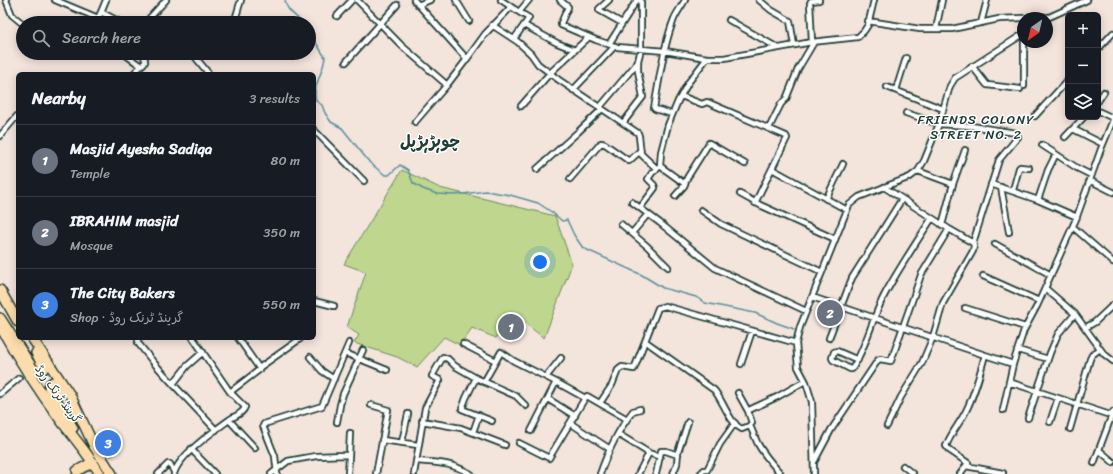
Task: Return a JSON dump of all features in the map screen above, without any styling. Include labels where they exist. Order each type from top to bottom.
[{"type":"highway","points":[[0,289],[16,313]]},
{"type":"highway","points":[[0,289],[16,318]]},
{"type":"highway","points":[[0,318],[35,372],[40,373],[43,370],[43,366],[28,340]]},
{"type":"highway","name":"گرینڈ ٹرنک روڈ","points":[[0,326],[33,382],[91,459],[100,474]]},
{"type":"highway","name":"گرینڈ ٹرنک روڈ","points":[[33,340],[70,395],[88,435],[112,474]]},
{"type":"highway","points":[[77,471],[91,459],[49,388],[50,383],[52,382],[56,385],[88,435]]},
{"type":"street","points":[[6,0],[12,15],[16,18]]},
{"type":"street","points":[[55,0],[93,16]]},
{"type":"street","points":[[99,16],[106,0]]},
{"type":"street","points":[[155,16],[166,0]]},
{"type":"street","points":[[236,16],[241,0]]},
{"type":"street","points":[[337,16],[352,0]]},
{"type":"street","points":[[357,0],[402,46],[447,85]]},
{"type":"street","points":[[414,0],[467,59]]},
{"type":"street","points":[[418,5],[430,0]]},
{"type":"street","points":[[456,0],[469,21]]},
{"type":"street","points":[[501,0],[528,18],[514,39]]},
{"type":"street","points":[[520,12],[529,0]]},
{"type":"street","points":[[560,0],[568,7],[561,25],[589,37],[615,46],[665,51],[707,58],[724,58],[813,42],[858,37],[864,31],[873,0]]},
{"type":"street","points":[[609,0],[599,9],[622,23]]},
{"type":"street","points":[[609,44],[637,0]]},
{"type":"street","points":[[623,123],[643,97],[638,71],[638,62],[641,49],[641,0]]},
{"type":"street","points":[[672,114],[655,110],[654,108],[662,61],[674,18],[685,0]]},
{"type":"street","points":[[759,0],[790,21],[794,45]]},
{"type":"street","points":[[769,128],[781,104],[786,99],[798,69],[813,42],[810,3],[811,1],[819,0]]},
{"type":"street","points":[[936,29],[942,0]]},
{"type":"street","points":[[981,23],[987,0]]},
{"type":"street","points":[[1053,15],[1087,0]]},
{"type":"street","points":[[346,62],[397,5]]},
{"type":"street","points":[[415,122],[447,85],[492,25],[510,7]]},
{"type":"street","points":[[101,12],[109,16]]},
{"type":"street","points":[[868,21],[920,28],[952,29],[999,19],[1017,19]]},
{"type":"street","points":[[729,20],[778,48]]},
{"type":"street","points":[[524,24],[557,43],[575,50]]},
{"type":"street","points":[[492,25],[514,39],[531,54],[538,64],[573,90],[623,123],[639,136],[640,151],[644,158],[685,184]]},
{"type":"street","points":[[1099,48],[1113,33]]},
{"type":"street","points":[[521,106],[550,73],[589,37]]},
{"type":"street","points":[[814,474],[812,402],[805,380],[798,367],[796,343],[806,311],[849,205],[859,197],[910,177],[918,171],[924,161],[939,124],[950,86],[955,78],[1017,38]]},
{"type":"street","points":[[573,90],[615,46]]},
{"type":"street","points":[[972,66],[987,85],[1022,88],[1024,48]]},
{"type":"street","points":[[640,208],[655,188],[648,179],[652,173],[659,168],[661,152],[672,114],[681,96],[707,58]]},
{"type":"street","points":[[896,90],[906,58]]},
{"type":"street","points":[[133,60],[141,66]]},
{"type":"street","points":[[135,72],[145,60]]},
{"type":"street","points":[[198,60],[207,72]]},
{"type":"street","points":[[537,169],[578,132],[601,108],[638,62]]},
{"type":"street","points":[[1035,116],[1065,83]]},
{"type":"street","points":[[887,87],[943,109]]},
{"type":"street","points":[[1101,96],[1104,92]]},
{"type":"street","points":[[681,96],[702,104],[707,102],[787,137],[756,202]]},
{"type":"street","points":[[887,426],[901,397],[922,363],[933,337],[943,303],[973,251],[973,243],[998,160],[1018,137],[1016,132],[939,124],[906,113]]},
{"type":"street","points":[[1003,410],[1025,327],[1039,301],[1077,217],[1089,180],[1113,119],[1101,113]]},
{"type":"street","points":[[0,136],[16,117]]},
{"type":"street","points":[[1065,137],[1081,120]]},
{"type":"street","points":[[1073,129],[1103,144]]},
{"type":"street","points":[[316,132],[364,181]]},
{"type":"street","points":[[675,196],[685,184],[687,178],[709,142],[745,164]]},
{"type":"street","points":[[570,179],[601,143],[605,144],[629,162],[640,151]]},
{"type":"street","points":[[1042,145],[1076,168],[1091,175]]},
{"type":"street","points":[[942,225],[964,150]]},
{"type":"street","points":[[1038,200],[1048,170],[1056,154]]},
{"type":"street","points":[[826,199],[843,164]]},
{"type":"street","points":[[1013,190],[1020,166],[1029,168]]},
{"type":"street","points":[[772,169],[847,210]]},
{"type":"street","points":[[918,171],[953,184]]},
{"type":"street","points":[[1089,180],[1113,192]]},
{"type":"street","points":[[991,184],[1013,190],[1077,217]]},
{"type":"street","points":[[884,187],[942,225],[973,243]]},
{"type":"street","points":[[1001,187],[1009,232]]},
{"type":"street","points":[[740,194],[835,239]]},
{"type":"street","points":[[829,338],[840,306],[855,271],[902,199]]},
{"type":"street","points":[[632,202],[715,268],[806,311]]},
{"type":"street","points":[[701,210],[722,224],[822,272]]},
{"type":"street","points":[[632,234],[648,214]]},
{"type":"street","points":[[858,360],[837,351],[834,352],[832,358],[851,370],[858,360],[885,294],[932,218]]},
{"type":"street","points":[[621,224],[647,246],[668,267]]},
{"type":"street","points":[[1072,226],[1113,262]]},
{"type":"street","points":[[814,462],[830,430],[878,360],[880,359],[891,362],[921,275],[949,229]]},
{"type":"street","points":[[995,244],[1051,275]]},
{"type":"street","points":[[983,276],[1039,301]]},
{"type":"street","points":[[1045,288],[1075,314],[1100,349],[1113,361]]},
{"type":"street","points":[[812,296],[903,328],[1014,364]]},
{"type":"street","points":[[316,302],[334,306]]},
{"type":"street","points":[[1085,328],[1095,322],[1113,304]]},
{"type":"street","points":[[600,403],[612,386],[618,370],[622,367],[634,369],[658,308],[665,306],[796,343]]},
{"type":"street","points":[[965,308],[1025,327]]},
{"type":"street","points":[[1028,418],[1058,334],[1075,314]]},
{"type":"street","points":[[741,364],[752,331]]},
{"type":"street","points":[[138,340],[138,344],[216,430]]},
{"type":"street","points":[[174,473],[191,449],[243,411],[245,407],[230,392],[194,340]]},
{"type":"street","points":[[240,340],[259,368]]},
{"type":"street","points":[[243,344],[244,340]]},
{"type":"street","points":[[230,392],[259,368],[299,340]]},
{"type":"street","points":[[645,341],[714,390],[720,397],[726,411],[735,423],[742,429],[750,426]]},
{"type":"street","points":[[277,472],[275,456],[263,426],[264,424],[322,406],[349,343]]},
{"type":"street","points":[[463,344],[496,361]]},
{"type":"street","points":[[1070,429],[1090,359],[1092,355],[1100,349]]},
{"type":"street","points":[[338,422],[343,394],[363,350]]},
{"type":"street","points":[[1018,350],[1048,359]]},
{"type":"street","points":[[173,384],[187,366],[203,352]]},
{"type":"street","points":[[484,382],[500,352],[514,361],[585,398],[587,396],[627,419]]},
{"type":"street","points":[[345,353],[387,370]]},
{"type":"street","points":[[966,466],[967,463],[949,450],[946,446],[949,438],[961,420],[978,382],[985,355]]},
{"type":"street","points":[[310,357],[322,371],[334,379]]},
{"type":"street","points":[[414,474],[425,408],[440,380],[432,376],[442,357],[454,366],[476,378],[516,396],[526,406]]},
{"type":"street","points":[[546,377],[561,358]]},
{"type":"street","points":[[0,394],[19,378]]},
{"type":"street","points":[[476,378],[462,409],[492,421]]},
{"type":"street","points":[[748,411],[805,380]]},
{"type":"street","points":[[531,431],[536,418],[548,399],[556,382]]},
{"type":"street","points":[[1010,382],[1113,414],[1094,463]]},
{"type":"street","points":[[738,393],[748,411],[752,423],[750,426],[756,437],[756,441],[764,454],[781,474]]},
{"type":"street","points":[[519,443],[549,458],[585,398]]},
{"type":"street","points":[[1050,422],[1058,398]]},
{"type":"street","points":[[548,399],[575,416]]},
{"type":"street","points":[[371,405],[388,410],[376,474]]},
{"type":"street","points":[[600,474],[610,449],[627,419],[633,411],[640,409]]},
{"type":"street","points":[[402,442],[408,414]]},
{"type":"street","points":[[473,432],[479,415]]},
{"type":"street","points":[[229,420],[255,448]]},
{"type":"street","points":[[422,421],[473,432],[505,445]]},
{"type":"street","points":[[673,474],[688,422]]},
{"type":"street","points":[[570,423],[610,449]]},
{"type":"street","points":[[700,474],[704,470],[707,470],[720,444],[735,423]]},
{"type":"street","points":[[348,474],[350,433]]},
{"type":"street","points":[[618,434],[649,453],[660,457]]},
{"type":"street","points":[[102,438],[111,452]]},
{"type":"street","points":[[382,440],[402,442],[418,446]]},
{"type":"street","points":[[191,449],[215,474]]},
{"type":"street","points":[[656,474],[660,452],[663,450],[678,455]]},
{"type":"street","points":[[1099,450],[1113,462]]},
{"type":"street","points":[[638,474],[649,453]]},
{"type":"street","points":[[271,474],[277,472],[288,461],[316,456],[349,456]]},
{"type":"street","points":[[416,461],[445,463],[471,474]]},
{"type":"street","points":[[158,474],[168,464],[170,464],[174,473]]},
{"type":"street","points":[[903,466],[913,474]]},
{"type":"street","points":[[966,466],[1003,473]]},
{"type":"street","points":[[960,474],[966,466]]},
{"type":"green space","points":[[402,170],[440,188],[555,216],[572,264],[544,338],[513,314],[496,338],[472,328],[460,345],[444,337],[417,367],[397,357],[354,343],[359,335],[347,327],[366,272],[344,264]]},
{"type":"waterway","points":[[285,0],[287,7],[295,16]]},
{"type":"waterway","points":[[316,43],[325,57],[316,89]]},
{"type":"waterway","points":[[316,101],[322,105],[331,122],[342,128],[370,163],[385,175],[389,175],[400,165],[408,170],[413,183],[423,189],[437,194],[455,195],[486,191],[510,195],[538,203],[562,221],[567,220],[574,235],[583,248],[642,275],[663,288],[696,297],[705,303],[755,313],[794,329]]},
{"type":"place","name":"IBRAHIM masjid","points":[[830,313]]},
{"type":"place","name":"Masjid Ayesha Sadiqa","points":[[511,327]]},
{"type":"place","name":"The City Bakers","points":[[108,443]]},
{"type":"district","name":"FRIENDS COLONY STREET NO. 2","points":[[976,126]]},
{"type":"district","name":"چوہڑہڑپل","points":[[430,141]]}]
